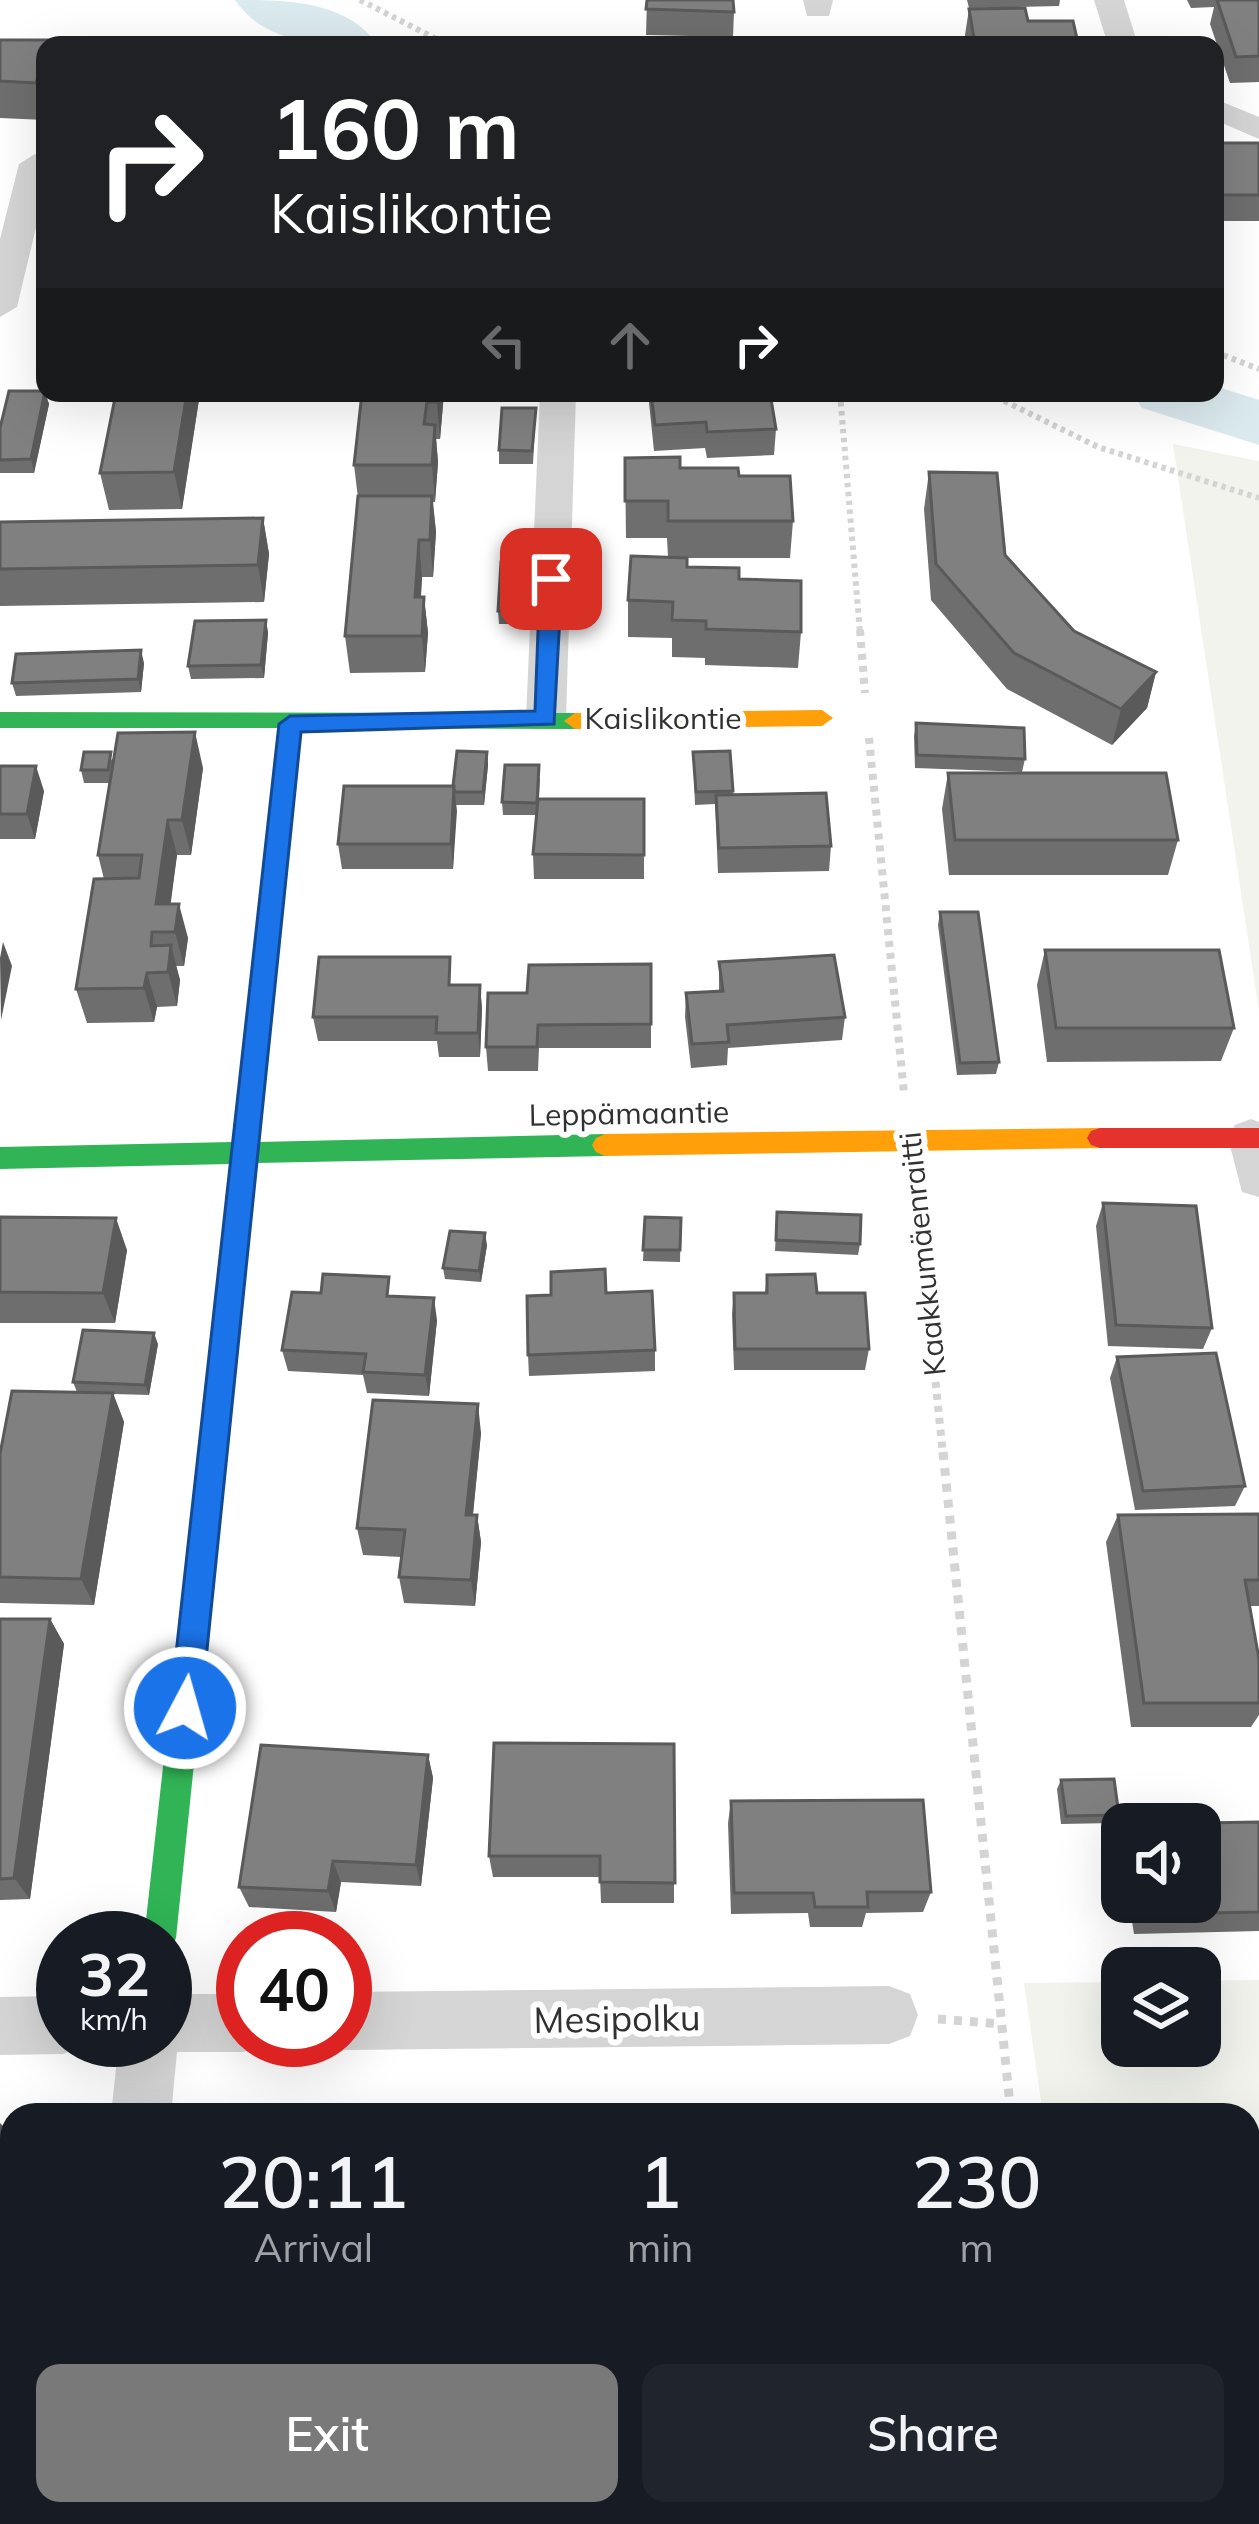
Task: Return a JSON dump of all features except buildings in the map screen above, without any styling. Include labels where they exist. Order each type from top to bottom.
[{"type":"street","points":[[1108,0],[1120,36]]},
{"type":"street","points":[[1224,112],[1259,129]]},
{"type":"street","points":[[0,165],[36,164]]},
{"type":"street","points":[[0,308],[36,178]]},
{"type":"street","points":[[546,718],[558,402]]},
{"type":"street","name":"Kaislikontie","points":[[0,721],[290,724],[822,718]]},
{"type":"street","points":[[163,1911],[290,724]]},
{"type":"street","name":"Leppämaantie","points":[[0,1158],[910,1139],[1256,1152]]},
{"type":"street","name":"Mesipolku","points":[[372,2021],[889,2015]]},
{"type":"street","points":[[0,2026],[36,2025]]},
{"type":"street","points":[[142,2103],[145,2067]]},
{"type":"path","points":[[360,0],[430,36]]},
{"type":"path","points":[[1224,355],[1259,369]]},
{"type":"path","name":"Kaakkumäenraitti","points":[[841,402],[910,1139],[1010,2103]]},
{"type":"path","points":[[1006,402],[1098,447],[1259,498]]},
{"type":"shaded area","points":[[1173,444],[1259,461],[1259,1011]]},
{"type":"shaded area","points":[[1259,1980],[1259,2103],[1041,2103],[1024,1983],[1101,1982],[1101,2067],[1221,2067],[1221,1981]]},
{"type":"waterway","points":[[264,0],[331,36]]},
{"type":"waterway","points":[[1194,402],[1259,423]]},
{"type":"traffic: fast","points":[[0,720],[575,721]]},
{"type":"traffic: fast","points":[[163,1911],[290,724]]},
{"type":"traffic: fast","points":[[0,1158],[605,1145]]},
{"type":"traffic: slow","points":[[575,721],[822,718]]},
{"type":"traffic: slow","points":[[605,1145],[1100,1138]]},
{"type":"traffic: jam","points":[[1100,1138],[1259,1138]]},
{"type":"route","points":[[185,1708],[290,724],[546,718],[551,579]]}]
